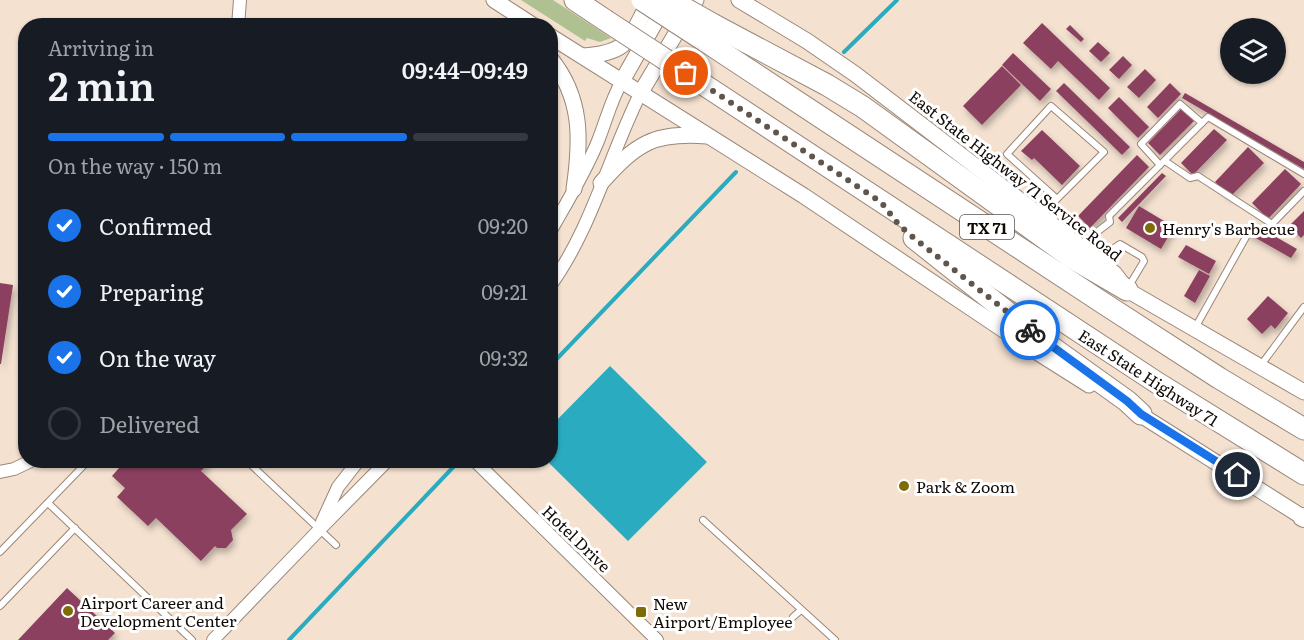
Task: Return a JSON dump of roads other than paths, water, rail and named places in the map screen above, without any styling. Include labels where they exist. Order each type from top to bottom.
[{"type":"highway","name":"East State Highway 71","points":[[575,0],[1159,384],[1304,474]]},
{"type":"highway","name":"TX 71","points":[[642,0],[709,33],[1103,303],[1304,429]]},
{"type":"highway","points":[[669,0],[709,33],[863,107],[1072,258],[1127,290]]},
{"type":"highway","points":[[881,202],[899,225],[914,238],[1141,414]]},
{"type":"highway","points":[[1023,295],[1089,327],[1304,461]]},
{"type":"highway","points":[[1249,396],[1265,417],[1304,440]]},
{"type":"street","points":[[239,18],[240,0]]},
{"type":"street","points":[[494,0],[522,18]]},
{"type":"street","points":[[583,56],[599,55],[620,49],[626,43],[651,0]]},
{"type":"street","points":[[558,218],[581,180],[622,81],[669,0]]},
{"type":"street","points":[[558,274],[570,256],[640,92],[696,0]]},
{"type":"street","name":"East State Highway 71 Service Road","points":[[739,0],[807,41],[855,74],[1097,259],[1127,290],[1304,392]]},
{"type":"street","points":[[513,12],[517,18]]},
{"type":"street","points":[[558,41],[858,232],[1032,349],[1115,401],[1141,414],[1303,518]]},
{"type":"street","points":[[558,68],[569,88],[578,120],[579,149],[574,189]]},
{"type":"street","points":[[602,183],[625,157],[650,141],[683,135],[711,137]]},
{"type":"street","points":[[0,472],[18,467]]},
{"type":"street","points":[[320,529],[338,487],[353,468]]},
{"type":"street","points":[[213,640],[380,468]]},
{"type":"street","name":"Hotel Drive","points":[[482,468],[657,640]]},
{"type":"lane","points":[[1202,123],[1180,104],[1141,144],[1163,163],[1190,178],[1198,176],[1272,224],[1304,191]]},
{"type":"lane","points":[[1038,214],[1057,199],[1104,152],[1051,106],[1007,154],[1057,199]]},
{"type":"lane","points":[[1080,246],[1110,222],[1109,216],[1208,117],[1304,174]]},
{"type":"lane","points":[[1194,328],[1246,237]]},
{"type":"lane","points":[[1097,259],[1119,244],[1144,259],[1127,290]]},
{"type":"lane","points":[[1260,366],[1304,307]]},
{"type":"lane","points":[[0,552],[81,468]]},
{"type":"lane","points":[[255,468],[336,545]]},
{"type":"lane","points":[[48,502],[192,640]]},
{"type":"lane","points":[[703,520],[835,640]]},
{"type":"lane","points":[[0,606],[75,528]]},
{"type":"lane","points":[[793,617],[801,609]]},
{"type":"water","points":[[610,366],[707,462],[628,541],[554,468],[558,468],[558,419]]},
{"type":"waterway","points":[[844,52],[897,0]]},
{"type":"waterway","points":[[558,358],[736,172]]},
{"type":"waterway","points":[[289,640],[452,468]]},
{"type":"place","name":"Henry's Barbecue","points":[[1150,228]]},
{"type":"place","name":"Park & Zoom","points":[[904,486]]},
{"type":"place","name":"Airport Career and Development Center","points":[[68,611]]},
{"type":"place","name":"New Airport/Employee","points":[[641,612]]}]
